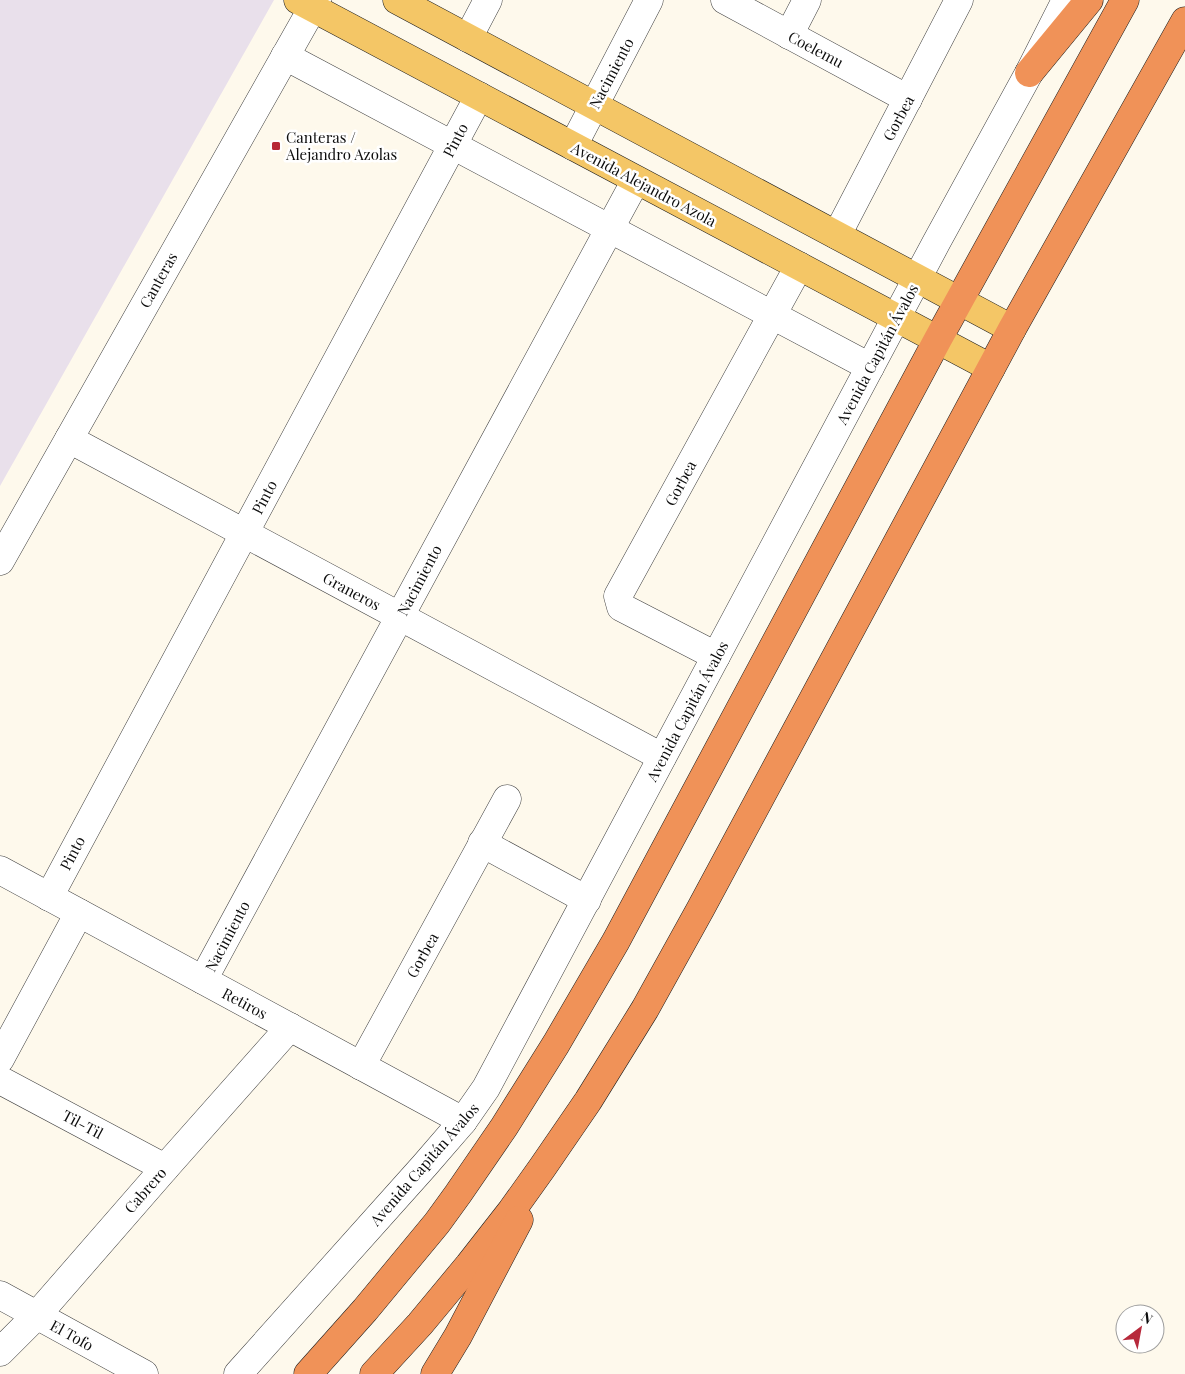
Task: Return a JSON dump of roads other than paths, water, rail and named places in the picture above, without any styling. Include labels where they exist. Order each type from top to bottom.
[{"type":"highway","points":[[1030,73],[1089,0]]},
{"type":"highway","points":[[308,1374],[366,1310],[436,1223],[480,1163],[534,1082],[616,941],[938,339],[1125,0]]},
{"type":"highway","points":[[374,1374],[420,1324],[469,1265],[542,1168],[618,1054],[671,963],[1012,329],[1185,21]]},
{"type":"highway","points":[[435,1374],[501,1257],[542,1168]]},
{"type":"main road","points":[[397,0],[1012,329]]},
{"type":"main road","name":"Avenida Alejandro Azola","points":[[309,3],[479,96],[991,368]]},
{"type":"street","points":[[468,38],[488,0]]},
{"type":"street","name":"Nacimiento","points":[[573,146],[649,0]]},
{"type":"street","name":"Coelemu","points":[[725,0],[908,99]]},
{"type":"street","points":[[789,35],[807,0]]},
{"type":"street","name":"Gorbea","points":[[836,235],[959,0]]},
{"type":"street","name":"Avenida Capitán Ávalos","points":[[238,1374],[425,1165],[463,1121],[486,1088],[917,278],[1030,73],[1066,0]]},
{"type":"street","name":"Canteras","points":[[0,561],[285,56],[309,3]]},
{"type":"street","points":[[285,56],[870,367]]},
{"type":"street","name":"Pinto","points":[[49,897],[479,96]]},
{"type":"street","name":"Nacimiento","points":[[203,980],[636,180]]},
{"type":"street","name":"Gorbea","points":[[716,656],[621,607],[618,596],[799,266]]},
{"type":"street","name":"Graneros","points":[[69,439],[662,757]]},
{"type":"street","name":"Gorbea","points":[[361,1066],[507,799]]},
{"type":"street","points":[[482,844],[587,900]]},
{"type":"street","name":"Retiros","points":[[0,870],[463,1121]]},
{"type":"street","points":[[0,1059],[79,913]]},
{"type":"street","name":"Cabrero","points":[[0,1352],[37,1316],[290,1027]]},
{"type":"street","name":"Til-Til","points":[[0,1080],[165,1168]]},
{"type":"street","name":"El Tofo","points":[[0,1296],[144,1374]]},
{"type":"place","name":"Canteras / Alejandro Azolas","points":[[276,146]]}]
